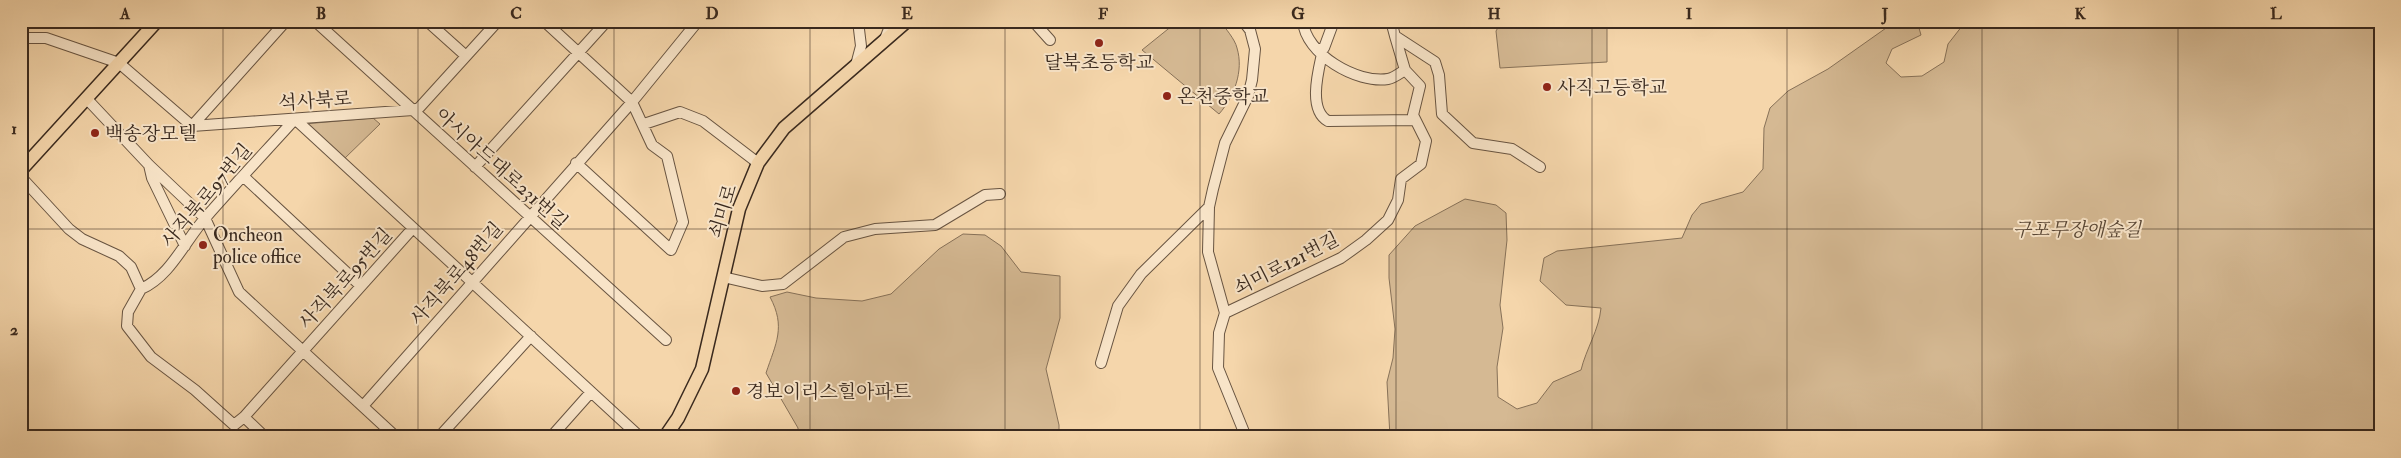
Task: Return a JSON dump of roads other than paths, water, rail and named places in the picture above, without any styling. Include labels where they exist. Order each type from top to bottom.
[{"type":"main road","points":[[21,171],[157,21]]},
{"type":"main road","name":"쇠미로","points":[[665,437],[678,418],[702,369],[739,209],[758,163],[784,128],[907,21]]},
{"type":"street","points":[[21,38],[46,38],[119,63],[192,126],[286,21]]},
{"type":"street","name":"아시아드대로231번길","points":[[315,21],[666,340]]},
{"type":"street","points":[[427,21],[466,56]]},
{"type":"street","points":[[413,110],[419,108],[498,21]]},
{"type":"street","points":[[544,21],[632,102],[644,124],[652,145],[667,156],[683,222],[671,250],[576,164]]},
{"type":"street","points":[[475,167],[607,21]]},
{"type":"street","name":"사직북로48번길","points":[[362,406],[632,102],[698,21]]},
{"type":"street","points":[[856,65],[861,46],[858,21]]},
{"type":"street","name":"쇠미로","points":[[884,40],[892,21]]},
{"type":"street","points":[[1033,21],[1050,40]]},
{"type":"street","points":[[1244,21],[1252,35],[1255,49],[1252,80],[1248,96],[1225,143],[1209,207],[1208,252],[1225,313],[1219,333],[1218,368],[1246,437]]},
{"type":"street","points":[[1303,21],[1304,31],[1320,52],[1349,74],[1371,79],[1390,79],[1406,70]]},
{"type":"street","points":[[1334,21],[1324,48],[1320,52],[1315,88],[1318,106],[1324,119],[1328,121],[1415,120],[1413,115],[1420,86],[1406,70],[1391,21]]},
{"type":"street","points":[[1395,36],[1435,62],[1439,75],[1442,114],[1473,143],[1512,150],[1540,168]]},
{"type":"street","points":[[86,98],[149,165],[205,218],[239,292],[396,437]]},
{"type":"street","name":"석사북로","points":[[192,126],[413,110]]},
{"type":"street","points":[[644,124],[680,112],[703,121],[758,163]]},
{"type":"street","name":"사직북로97번길","points":[[141,289],[154,284],[205,218],[295,119]]},
{"type":"street","name":"사직북로95번길","points":[[295,119],[640,437]]},
{"type":"street","name":"쇠미로121번길","points":[[1225,313],[1341,258],[1388,220],[1398,200],[1402,179],[1421,164],[1426,141],[1415,120]]},
{"type":"street","points":[[149,165],[152,178],[185,246]]},
{"type":"street","points":[[21,171],[69,229],[82,239],[119,256],[131,267],[141,289],[128,312],[127,326],[151,357],[195,390],[234,425],[244,417],[265,437]]},
{"type":"street","points":[[243,176],[361,286]]},
{"type":"street","points":[[724,277],[762,286],[783,284],[844,237],[875,229],[935,225],[985,195],[1000,194]]},
{"type":"street","points":[[1101,364],[1118,306],[1141,274],[1209,207]]},
{"type":"street","name":"사직북로95번길","points":[[244,417],[413,228]]},
{"type":"street","points":[[439,437],[531,336]]},
{"type":"street","points":[[551,437],[591,392]]},
{"type":"place","name":"달북초등학교","points":[[1099,43]]},
{"type":"place","name":"사직고등학교","points":[[1547,87]]},
{"type":"place","name":"온천중학교","points":[[1167,96]]},
{"type":"place","name":"백송장모텔","points":[[95,133]]},
{"type":"place","name":"Oncheon police office","points":[[203,245]]},
{"type":"place","name":"경보이리스힐아파트","points":[[736,391]]},
{"type":"park label","name":"구포무장애숲길","points":[[2077,229]]}]
